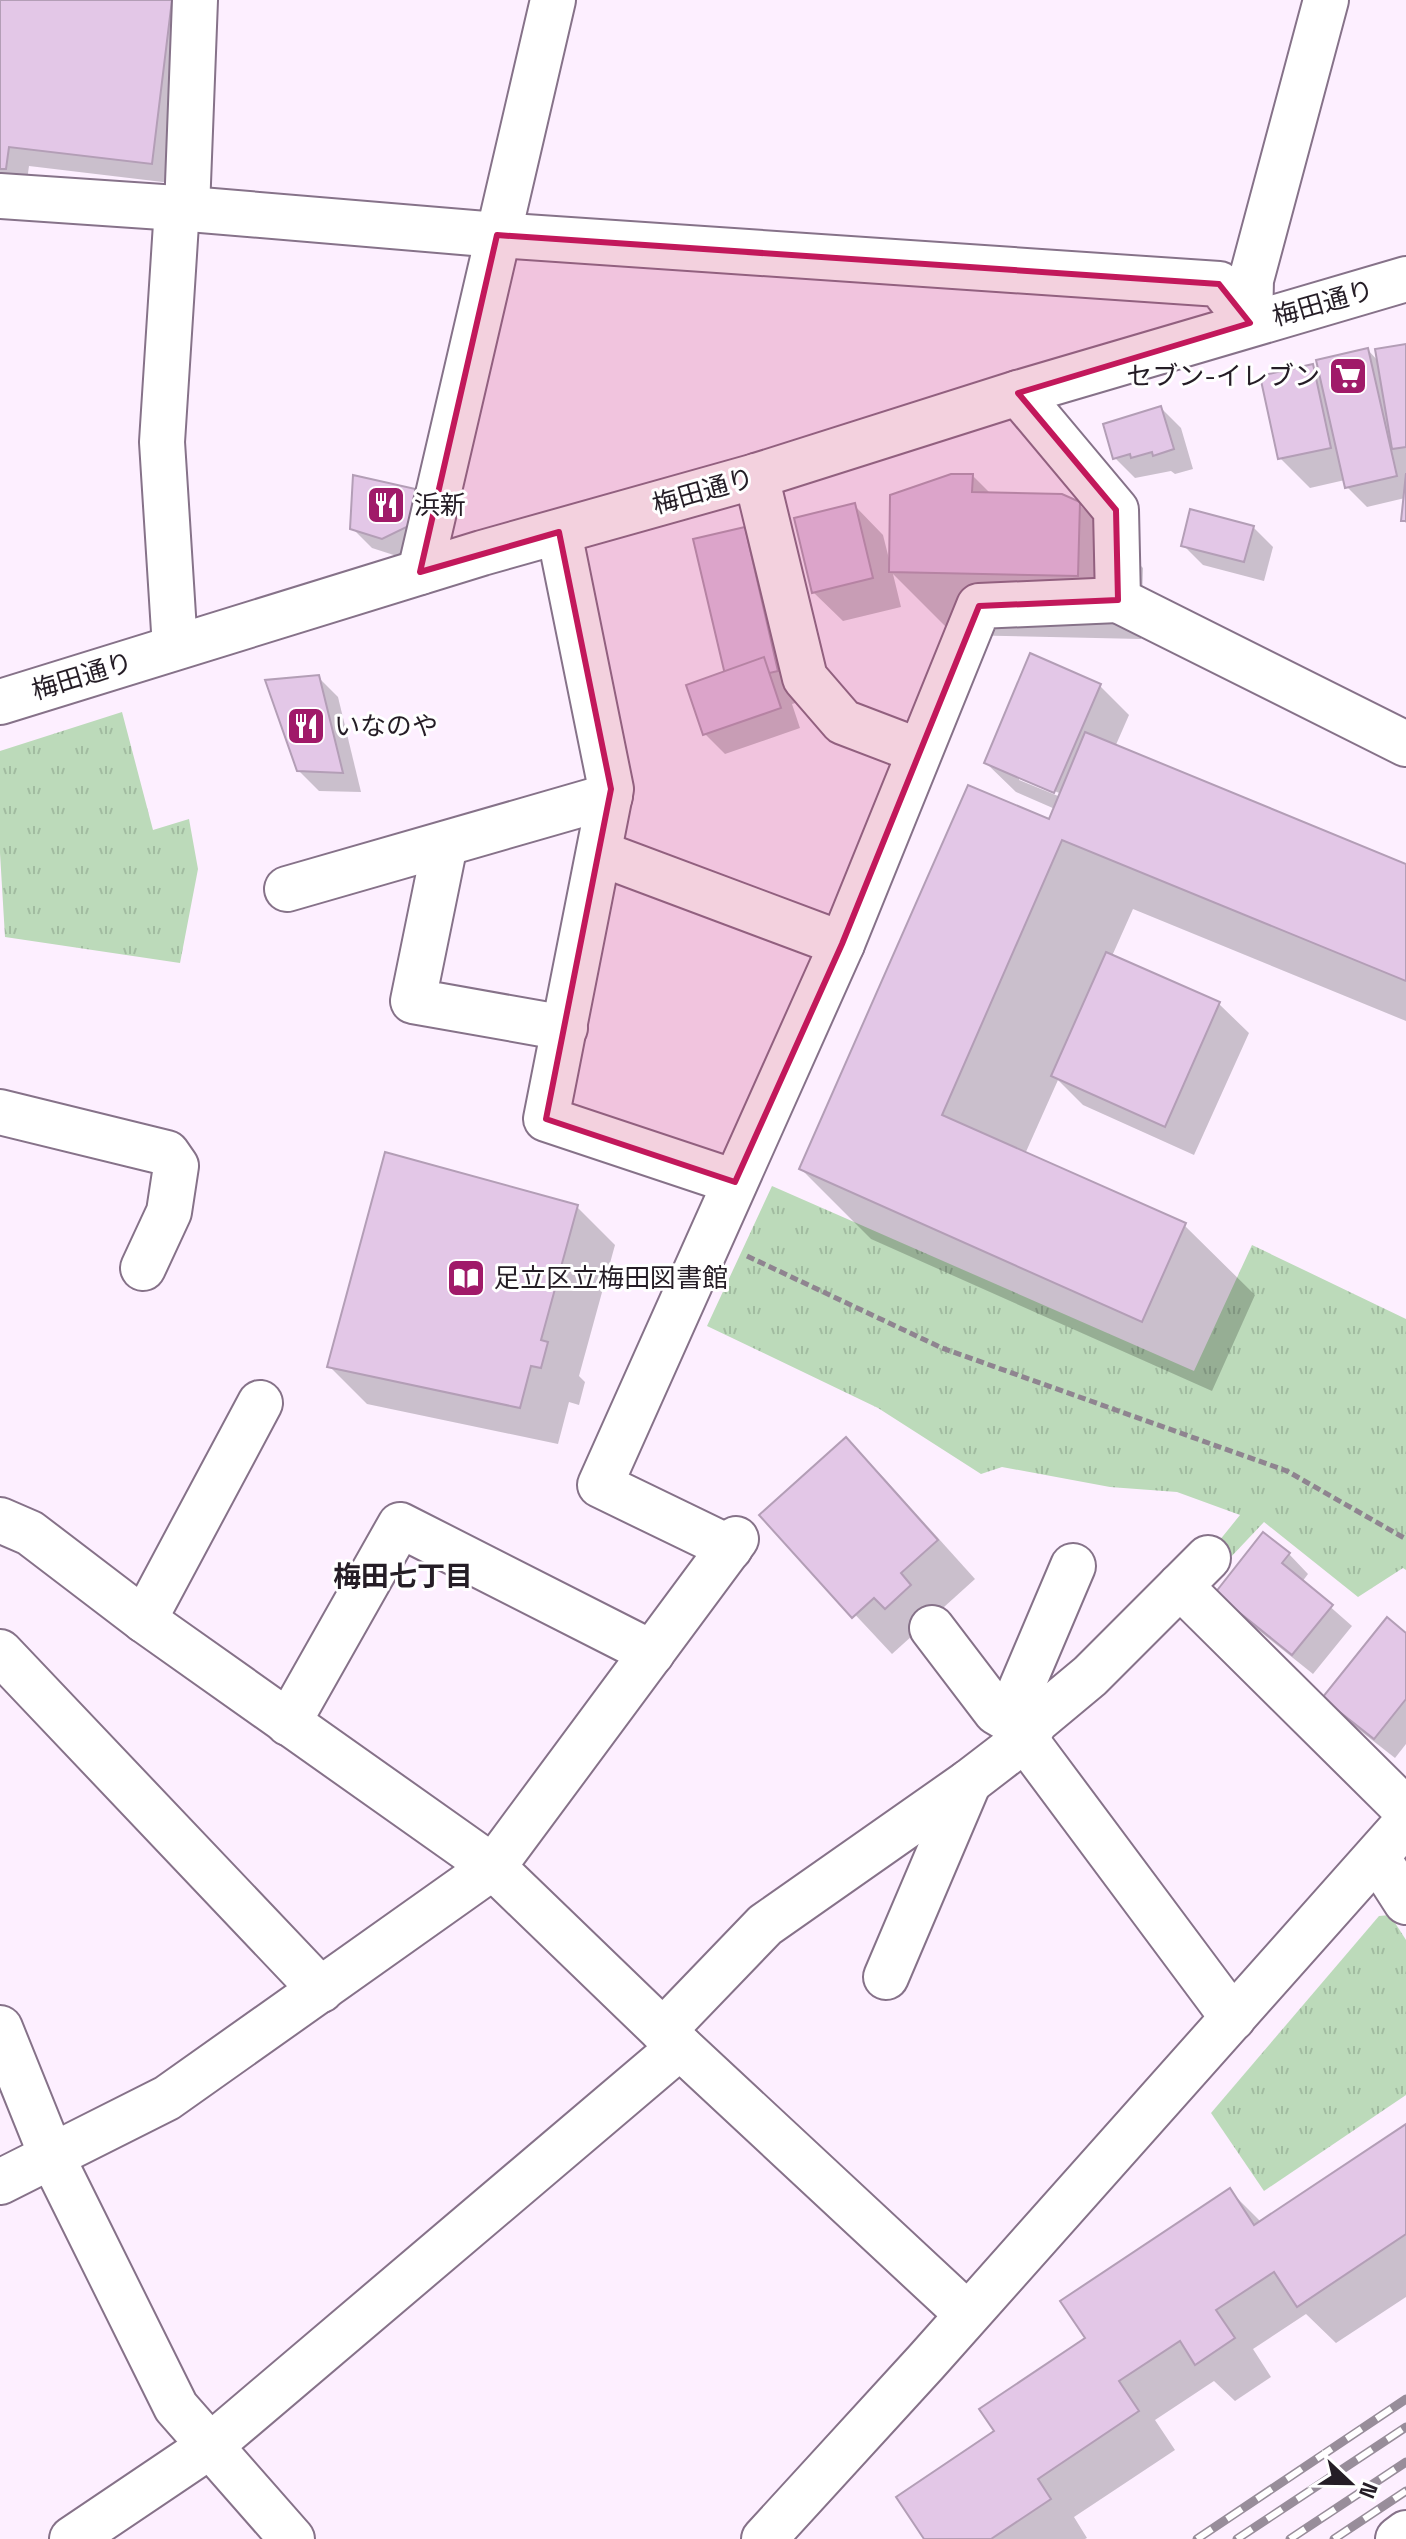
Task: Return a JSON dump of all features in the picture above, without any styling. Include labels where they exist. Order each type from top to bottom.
[{"type":"street","points":[[175,647],[162,442],[182,208],[195,0]]},
{"type":"street","points":[[420,572],[553,0]]},
{"type":"street","points":[[1250,323],[1251,280],[1326,0]]},
{"type":"street","points":[[0,196],[497,235],[1219,284],[1250,323]]},
{"type":"street","name":"梅田通り","points":[[0,702],[420,572],[756,476],[1018,393],[1406,279]]},
{"type":"street","points":[[1018,393],[1116,510],[1118,600]]},
{"type":"street","points":[[756,476],[805,678],[843,722],[919,751]]},
{"type":"street","points":[[559,532],[611,789],[546,1119],[735,1182]]},
{"type":"street","points":[[0,2182],[167,2098],[493,1867],[733,1543],[600,1485],[842,944],[979,606],[1118,600],[1406,744]]},
{"type":"street","points":[[287,889],[610,796]]},
{"type":"street","points":[[445,844],[413,1001],[565,1028]]},
{"type":"street","points":[[599,853],[842,944]]},
{"type":"street","points":[[0,1112],[167,1153],[176,1166],[169,1212],[143,1268]]},
{"type":"street","points":[[144,1620],[260,1403]]},
{"type":"street","points":[[0,1520],[30,1533],[144,1620],[493,1867],[967,2314]]},
{"type":"street","points":[[288,1723],[400,1525],[652,1653]]},
{"type":"street","points":[[72,2539],[210,2446],[672,2039],[765,1925],[969,1782],[1016,1729],[1073,1566]]},
{"type":"street","points":[[1016,1729],[1036,1721],[1090,1676],[1194,1572],[1406,1810]]},
{"type":"street","points":[[932,1628],[996,1712],[1016,1729],[1233,2018]]},
{"type":"street","points":[[0,1652],[321,1990]]},
{"type":"street","points":[[886,1977],[969,1782]]},
{"type":"street","points":[[764,2539],[1406,1823]]},
{"type":"street","points":[[1377,1857],[1406,1902]]},
{"type":"street","points":[[0,2028],[52,2157],[176,2407],[292,2539]]},
{"type":"street","points":[[1398,2539],[1406,2533]]},
{"type":"path","points":[[710,1239],[942,1348],[1287,1471],[1406,1539]]},
{"type":"highlighted area","points":[[497,235],[1219,284],[1250,323],[1018,393],[1116,510],[1118,600],[979,606],[842,944],[735,1182],[546,1119],[611,789],[559,532],[420,572]]},
{"type":"green space","points":[[122,712],[153,830],[189,819],[198,869],[180,963],[5,937],[0,853],[0,751]]},
{"type":"green space","points":[[772,1186],[1194,1371],[1252,1245],[1406,1319],[1406,1570],[1403,1568],[1358,1597],[1264,1522],[1229,1559],[1215,1546],[1240,1515],[1177,1492],[1110,1487],[1002,1467],[981,1474],[878,1408],[707,1326]]},
{"type":"green space","points":[[1390,1915],[1406,1940],[1406,2095],[1264,2191],[1211,2113],[1379,1916]]},
{"type":"building","points":[[0,0],[172,0],[152,164],[9,147],[6,169],[0,169]]},
{"type":"building","points":[[1406,344],[1406,447],[1392,449],[1375,349]]},
{"type":"building","points":[[1368,348],[1397,476],[1345,488],[1316,360]]},
{"type":"building","points":[[1313,364],[1331,448],[1278,459],[1260,376]]},
{"type":"building","points":[[1161,406],[1174,449],[1153,456],[1152,452],[1113,459],[1103,424]]},
{"type":"building","points":[[1406,473],[1406,521],[1401,521]]},
{"type":"building","points":[[951,474],[973,474],[972,492],[1062,494],[1080,502],[1078,576],[889,572],[890,495]]},
{"type":"building","name":"浜新","points":[[353,475],[420,490],[421,520],[382,539],[350,529]]},
{"type":"building","points":[[855,503],[873,578],[812,593],[794,518]]},
{"type":"building","points":[[1190,509],[1254,526],[1244,562],[1181,546]]},
{"type":"building","points":[[745,527],[778,671],[727,683],[693,539]]},
{"type":"building","points":[[1030,653],[1101,684],[1054,793],[984,763]]},
{"type":"building","points":[[764,657],[781,708],[703,735],[686,685]]},
{"type":"building","name":"いなのや","points":[[319,675],[343,773],[297,771],[265,680]]},
{"type":"building","points":[[1085,732],[1406,864],[1406,981],[1062,840],[942,1115],[1186,1223],[1142,1322],[799,1169],[968,785],[1049,819]]},
{"type":"building","points":[[1106,952],[1220,1002],[1165,1127],[1051,1076]]},
{"type":"building","points":[[385,1152],[578,1205],[541,1340],[548,1342],[541,1368],[531,1366],[520,1408],[327,1367]]},
{"type":"building","points":[[846,1437],[938,1540],[901,1573],[911,1585],[885,1609],[874,1598],[852,1618],[759,1515]]},
{"type":"building","points":[[1263,1532],[1290,1553],[1282,1563],[1333,1605],[1292,1655],[1215,1593]]},
{"type":"building","points":[[1387,1617],[1406,1633],[1406,1699],[1374,1739],[1322,1698]]},
{"type":"building","points":[[1406,2124],[1406,2234],[1297,2307],[1274,2272],[1216,2310],[1235,2338],[1195,2365],[1180,2341],[1119,2381],[1139,2411],[1038,2479],[1051,2499],[991,2539],[924,2539],[896,2497],[994,2431],[979,2409],[1085,2338],[1060,2301],[1230,2188],[1254,2225]]},
{"type":"railway","points":[[1197,2539],[1406,2399]]},
{"type":"railway","points":[[1237,2539],[1406,2427]]},
{"type":"railway","points":[[1290,2539],[1406,2462]]},
{"type":"railway","points":[[1334,2539],[1406,2491]]},
{"type":"place","name":"セブン-イレブン","points":[[1348,376]]},
{"type":"place","name":"浜新","points":[[386,505]]},
{"type":"place","name":"いなのや","points":[[306,726]]},
{"type":"place","name":"足立区立梅田図書館","points":[[466,1278]]},
{"type":"district","name":"梅田七丁目","points":[[403,1576]]}]
